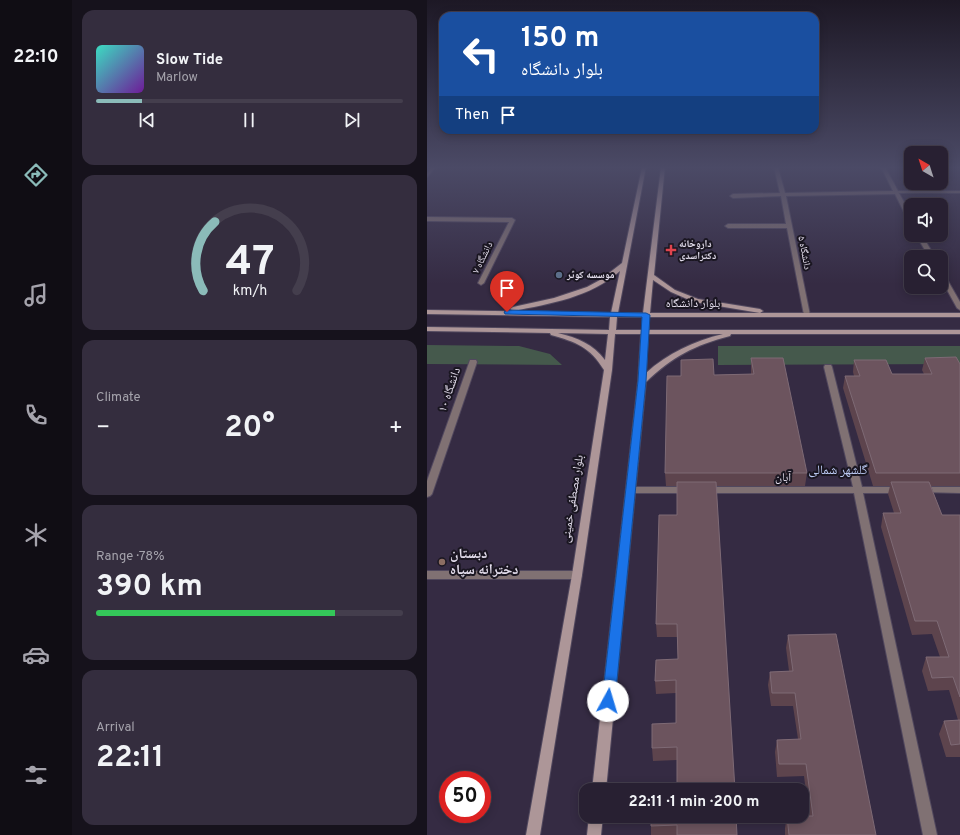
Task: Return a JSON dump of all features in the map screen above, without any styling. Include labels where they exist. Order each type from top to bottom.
[{"type":"main road","name":"بلوار مصطفی خمینی","points":[[533,835],[577,575],[608,370],[614,315],[636,206]]},
{"type":"main road","points":[[600,783],[642,381],[646,315],[659,206]]},
{"type":"main road","points":[[493,312],[527,306],[581,291],[608,278],[625,263]]},
{"type":"main road","points":[[651,276],[673,291],[696,301],[787,315]]},
{"type":"main road","name":"بلوار دانشگاه","points":[[427,312],[614,315],[960,315]]},
{"type":"main road","points":[[427,329],[512,329],[613,332],[960,332]]},
{"type":"main road","points":[[512,329],[553,334],[576,339],[592,348],[603,360],[608,370]]},
{"type":"main road","points":[[642,381],[661,363],[689,346],[715,337],[747,331]]},
{"type":"main road","points":[[594,835],[595,823]]},
{"type":"street","name":"دانشگاه ۵","points":[[785,206],[807,315]]},
{"type":"street","name":"دانشگاه ۷","points":[[427,219],[512,220],[481,283]]},
{"type":"street","points":[[728,226],[789,226]]},
{"type":"street","points":[[948,287],[960,308]]},
{"type":"street","name":"دانشگاه ۱۰","points":[[427,494],[473,362]]},
{"type":"street","points":[[828,367],[858,490],[930,835]]},
{"type":"street","name":"آبان","points":[[630,490],[960,490]]},
{"type":"street","points":[[427,575],[577,575]]},
{"type":"green space","points":[[427,345],[519,346],[550,354],[562,365],[427,364]]},
{"type":"green space","points":[[718,346],[960,346],[960,364],[718,365]]},
{"type":"building","points":[[956,357],[960,364],[960,473],[876,473],[845,376],[860,376],[854,360],[886,360],[892,374],[932,374],[925,358]]},
{"type":"building","points":[[751,358],[783,358],[807,473],[665,473],[667,376],[681,376],[681,360],[713,359],[714,375],[754,374]]},
{"type":"building","points":[[677,482],[716,482],[735,783],[677,783],[677,747],[652,748],[652,724],[676,723],[676,680],[655,681],[656,660],[678,659],[677,624],[656,624],[659,515],[677,515]]},
{"type":"building","points":[[891,482],[929,482],[942,515],[960,515],[960,697],[953,677],[932,678],[926,657],[949,657],[937,621],[915,621],[883,513],[901,513]]},
{"type":"building","points":[[836,634],[876,835],[789,835],[788,823],[809,823],[809,816],[813,816],[806,764],[779,764],[777,740],[801,739],[795,693],[772,693],[770,672],[793,671],[788,635]]},
{"type":"building","points":[[960,720],[960,744],[951,745],[944,721]]},
{"type":"building","points":[[651,823],[736,823],[737,835],[677,835],[677,825],[651,826]]},
{"type":"place","name":"داروخانه دکتراسدی","points":[[671,250]]},
{"type":"place","name":"موسسه کوثر","points":[[559,275]]},
{"type":"place","name":"دبستان دخترانه سپاه","points":[[442,562]]},
{"type":"district","name":"گلشهر شمالی","points":[[838,471]]},
{"type":"route","points":[[507,312],[646,315],[642,381],[608,701]]}]
